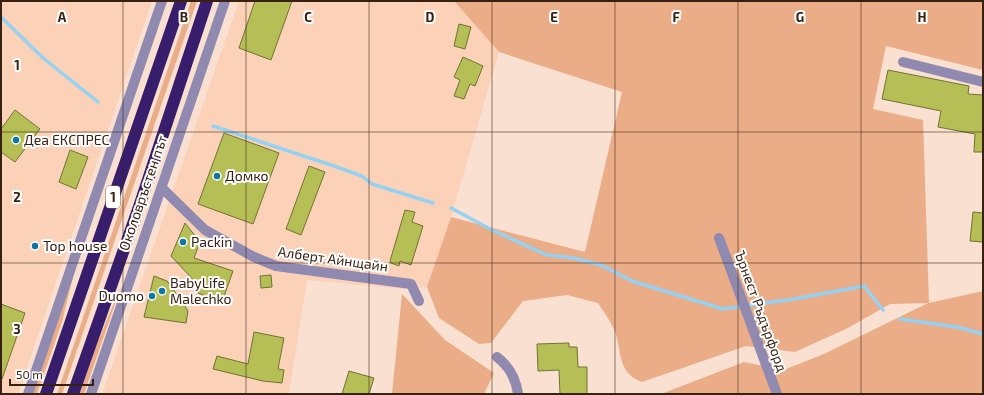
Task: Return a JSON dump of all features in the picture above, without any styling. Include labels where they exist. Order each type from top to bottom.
[{"type":"highway","name":"Околовръстен път","points":[[46,394],[181,1]]},
{"type":"highway","name":"Околовръстен път","points":[[73,394],[140,204],[207,1]]},
{"type":"street","points":[[28,394],[162,1]]},
{"type":"street","name":"Околовръстен път","points":[[91,394],[162,188],[191,96],[225,1]]},
{"type":"street","points":[[903,62],[983,82]]},
{"type":"street","name":"Алберт Айнщайн","points":[[162,188],[205,230],[254,257],[276,266],[411,284],[419,301]]},
{"type":"street","name":"Ърнест Ръдърфорд","points":[[719,238],[777,394]]},
{"type":"street","points":[[497,357],[504,362],[512,372],[518,394]]},
{"type":"shaded area","points":[[1,1],[152,1],[18,394],[1,394]]},
{"type":"shaded area","points":[[191,1],[197,1],[62,394],[57,394]]},
{"type":"shaded area","points":[[239,1],[454,1],[499,52],[451,217],[427,287],[405,289],[307,280],[289,394],[102,394]]},
{"type":"shaded area","points":[[454,1],[983,1],[983,70],[886,46],[873,109],[923,120],[929,303],[983,291],[983,394],[661,394],[744,362],[786,369],[824,354],[928,303],[890,304],[848,328],[795,352],[746,346],[642,382],[633,378],[627,372],[621,359],[613,327],[598,303],[567,295],[523,301],[491,343],[479,344],[439,318],[427,287],[451,217],[585,252],[622,92],[499,52]]},
{"type":"shaded area","points":[[74,273],[62,322],[37,394],[32,394]]},
{"type":"shaded area","points":[[122,284],[84,394],[79,394],[98,341]]},
{"type":"shaded area","points":[[402,294],[445,340],[494,373],[484,394],[392,394]]},
{"type":"building","points":[[255,1],[292,1],[271,60],[239,48]]},
{"type":"building","points":[[459,24],[471,27],[465,49],[454,46]]},
{"type":"building","points":[[463,57],[483,66],[475,86],[470,84],[464,99],[454,96],[460,80],[454,77]]},
{"type":"building","points":[[888,70],[969,86],[968,94],[983,95],[983,152],[974,152],[975,134],[938,127],[941,111],[882,99]]},
{"type":"building","name":"Деа ЕКСПРЕС","points":[[15,110],[40,129],[15,162],[1,152],[1,129]]},
{"type":"building","points":[[224,133],[279,153],[253,224],[198,204]]},
{"type":"building","points":[[70,150],[88,157],[76,189],[59,182]]},
{"type":"building","points":[[309,166],[325,172],[301,235],[286,229]]},
{"type":"building","points":[[405,210],[415,212],[412,222],[423,226],[411,265],[400,261],[399,266],[391,263],[390,261]]},
{"type":"building","points":[[973,212],[983,213],[983,242],[970,241]]},
{"type":"building","points":[[185,223],[200,242],[194,258],[233,271],[222,302],[198,293],[200,287],[171,256]]},
{"type":"building","points":[[271,275],[272,287],[261,288],[260,276]]},
{"type":"building","name":"BabyLife Malechko","points":[[154,276],[167,281],[181,300],[188,311],[186,323],[144,317]]},
{"type":"building","points":[[1,304],[25,313],[2,379],[1,379]]},
{"type":"building","points":[[254,332],[284,338],[278,369],[284,370],[282,383],[263,381],[213,369],[217,356],[248,364]]},
{"type":"building","points":[[569,343],[569,347],[577,347],[578,367],[587,367],[587,394],[560,394],[559,370],[538,371],[537,344]]},
{"type":"building","points":[[349,371],[374,378],[369,394],[342,394]]},
{"type":"waterway","points":[[1,17],[43,58],[98,102]]},
{"type":"waterway","points":[[213,126],[362,176],[372,184],[433,203]]},
{"type":"waterway","points":[[451,208],[492,230],[547,255],[574,258],[601,265],[632,281],[723,309],[794,299],[864,286],[883,310]]},
{"type":"waterway","points":[[900,319],[957,327],[983,334]]},
{"type":"place","name":"Деа ЕКСПРЕС","points":[[16,140]]},
{"type":"place","name":"Домко","points":[[217,176]]},
{"type":"place","name":"Packin","points":[[183,242]]},
{"type":"place","name":"Top house","points":[[35,246]]},
{"type":"place","name":"BabyLife Malechko","points":[[162,291]]},
{"type":"place","name":"Duomo","points":[[152,296]]}]
